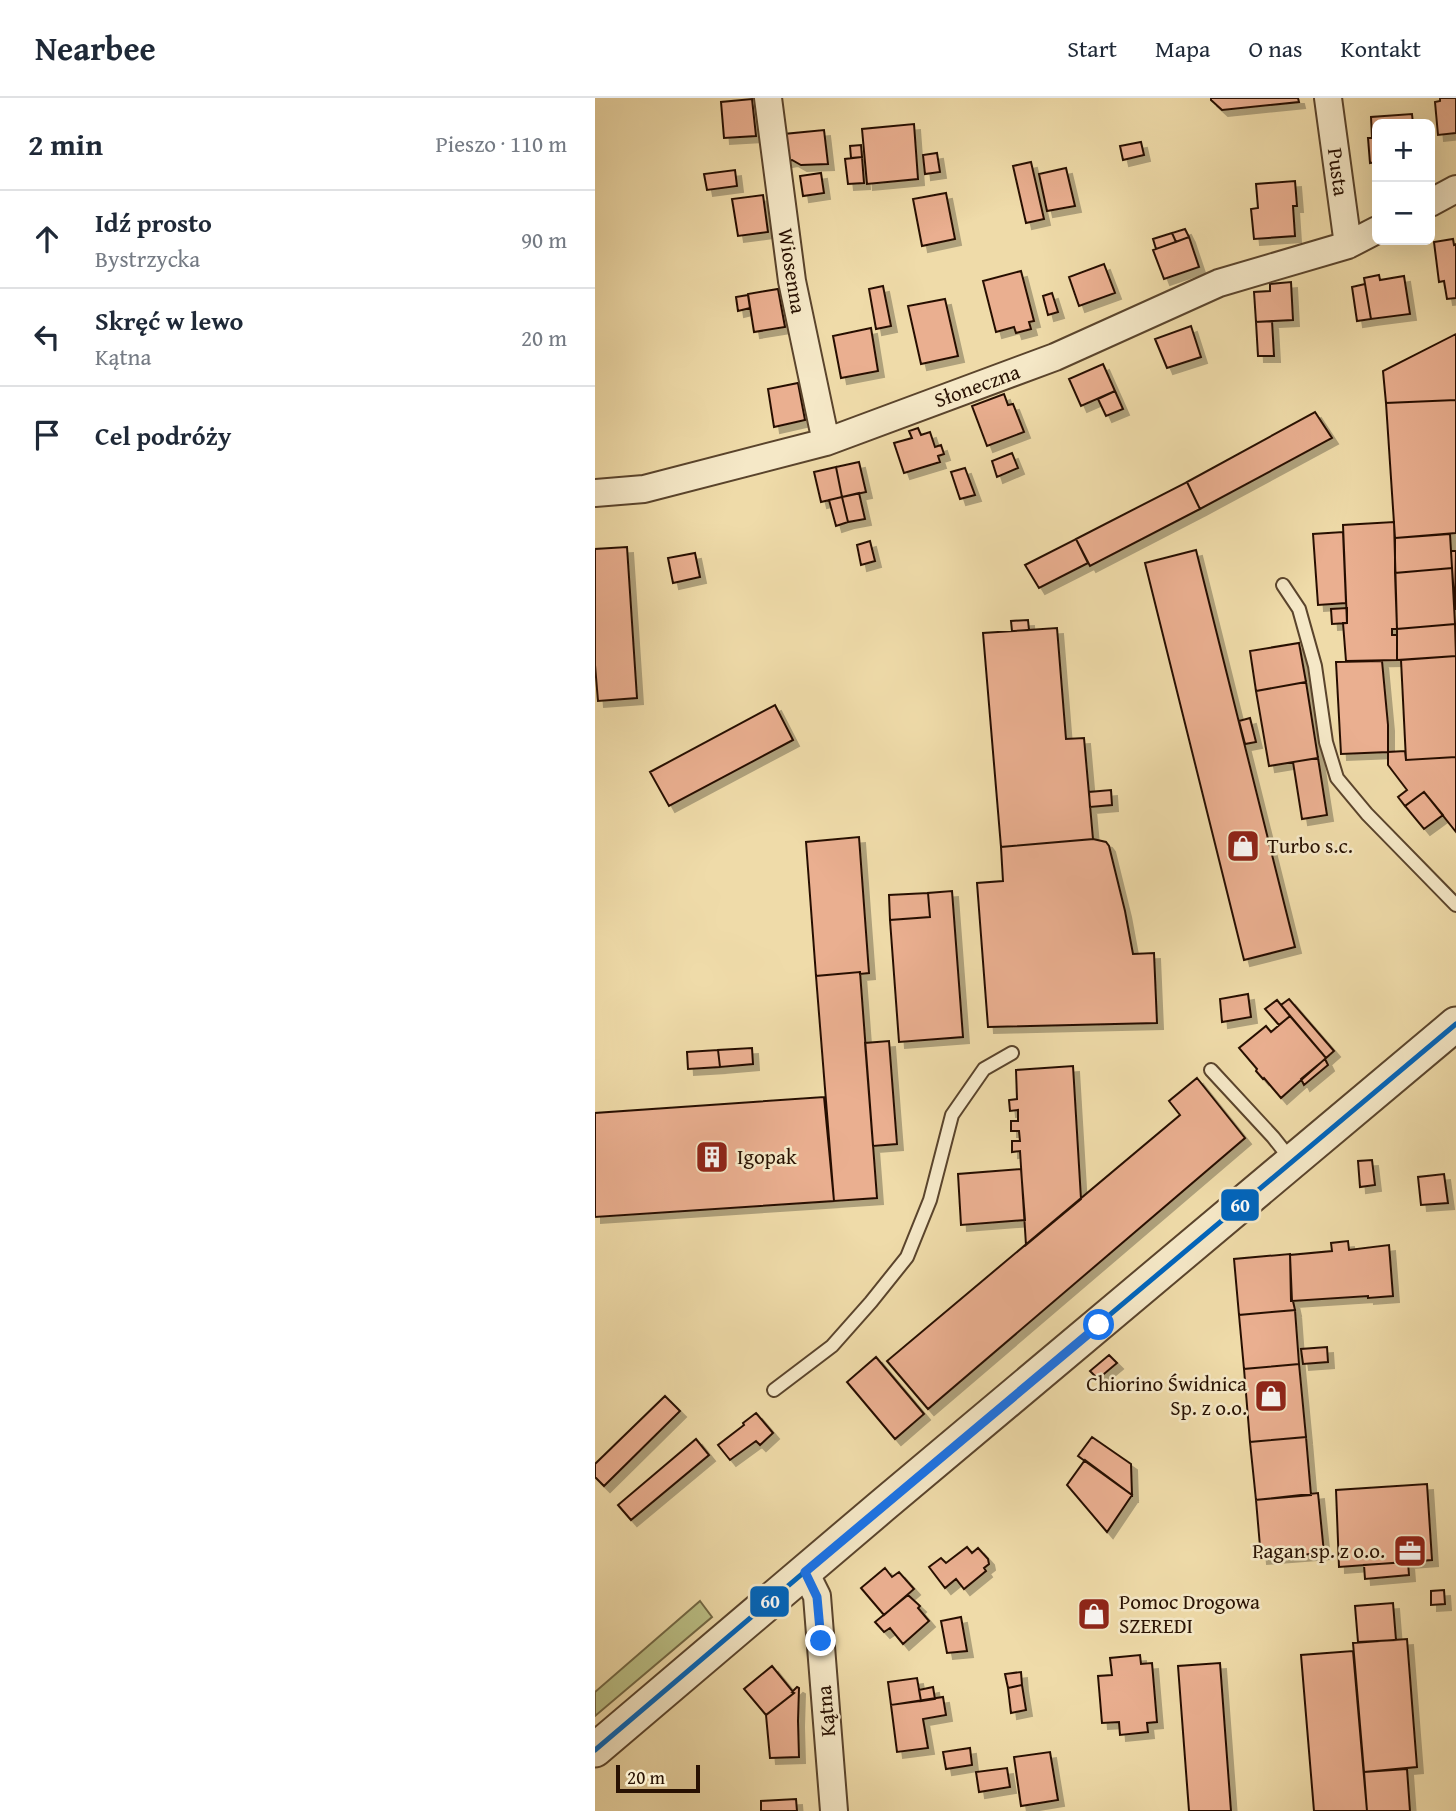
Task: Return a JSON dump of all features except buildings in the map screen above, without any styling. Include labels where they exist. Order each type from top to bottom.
[{"type":"street","name":"Wiosenna","points":[[768,98],[792,281],[826,442]]},
{"type":"street","name":"Pusta","points":[[1328,98],[1348,245]]},
{"type":"street","points":[[1435,200],[1456,189]]},
{"type":"street","name":"Słoneczna","points":[[595,493],[644,489],[826,442],[1055,357],[1219,283],[1348,245],[1372,233]]},
{"type":"street","points":[[595,1750],[1456,1024]]},
{"type":"street","name":"Kątna","points":[[805,1572],[817,1597],[834,1811]]},
{"type":"lane","points":[[1283,585],[1299,609],[1312,654],[1327,742],[1337,778],[1367,814],[1456,905]]},
{"type":"lane","points":[[774,1390],[832,1346],[907,1256],[930,1200],[952,1115],[983,1069],[1012,1053]]},
{"type":"lane","points":[[1211,1070],[1292,1161]]},
{"type":"green space","points":[[700,1601],[712,1617],[595,1716],[595,1692]]},
{"type":"transit line","name":"60","points":[[595,1750],[1456,1024]]},
{"type":"place","name":"Turbo s.c.","points":[[1243,846]]},
{"type":"place","name":"Igopak","points":[[712,1157]]},
{"type":"place","name":"Chiorino Świdnica Sp. z o.o.","points":[[1271,1396]]},
{"type":"place","name":"Pagan sp. z o.o.","points":[[1410,1551]]},
{"type":"place","name":"Pomoc Drogowa SZEREDI","points":[[1094,1614]]},
{"type":"route","points":[[821,1641],[817,1597],[805,1572],[1099,1325]]}]
